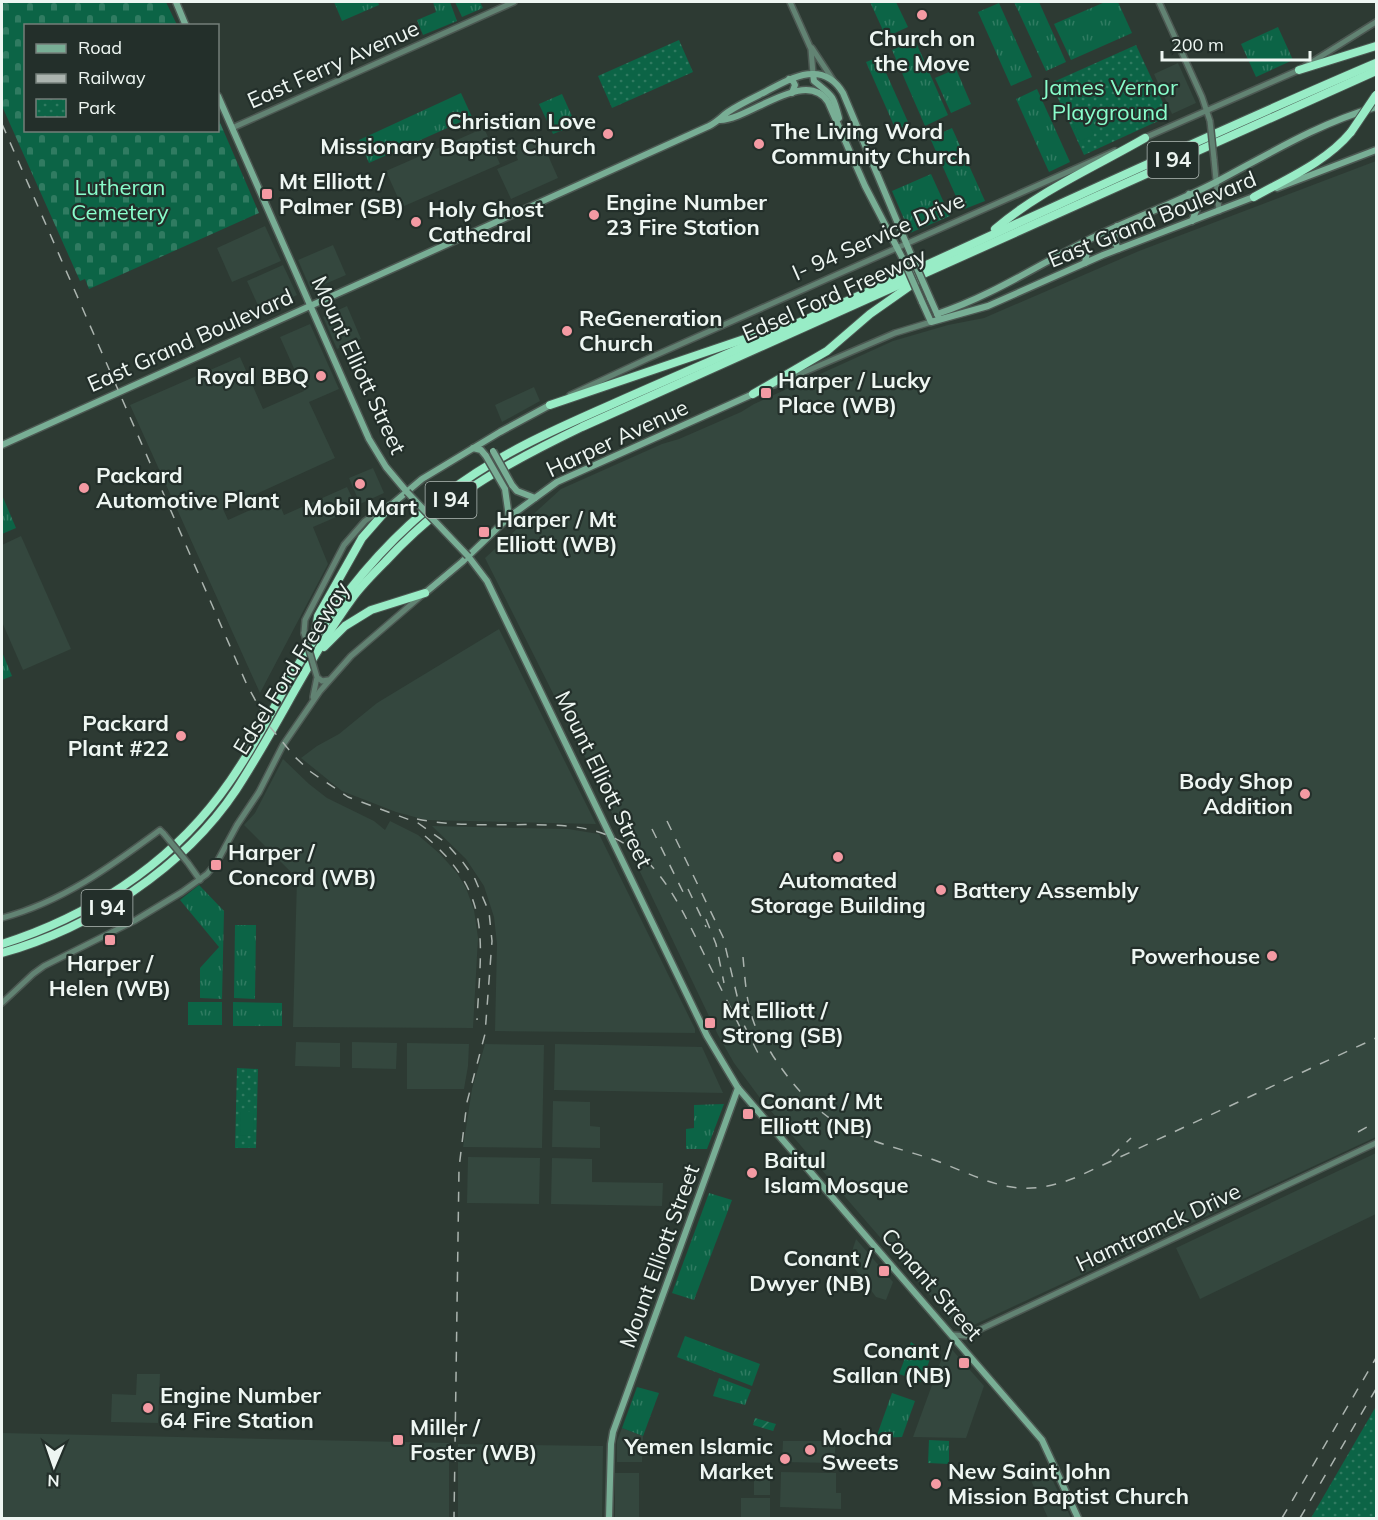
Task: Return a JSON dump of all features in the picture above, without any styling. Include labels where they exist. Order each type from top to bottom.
[{"type":"highway","points":[[1299,70],[1377,46]]},
{"type":"highway","name":"Edsel Ford Freeway","points":[[2,944],[50,927],[102,900],[150,866],[195,825],[244,761],[314,641],[340,601],[371,562],[401,531],[446,494],[480,471],[545,434],[1377,63]]},
{"type":"highway","name":"Edsel Ford Freeway","points":[[2,953],[50,936],[103,910],[157,873],[197,837],[235,791],[281,716],[312,658],[355,595],[400,545],[446,504],[480,480],[524,455],[582,427],[1377,71]]},
{"type":"highway","points":[[1254,197],[1328,155],[1352,132],[1377,95]]},
{"type":"highway","points":[[987,236],[1008,218],[1044,194],[1145,138]]},
{"type":"highway","points":[[753,394],[827,351],[870,314],[933,270]]},
{"type":"highway","points":[[550,405],[814,315]]},
{"type":"highway","points":[[314,641],[318,616],[344,568],[362,538],[390,506]]},
{"type":"highway","points":[[312,658],[345,626],[371,610],[425,593]]},
{"type":"main road","points":[[176,2],[185,24]]},
{"type":"main road","points":[[842,131],[833,98],[827,90],[814,81],[813,74],[825,76],[836,83],[843,93],[906,244],[939,316]]},
{"type":"main road","name":"East Grand Boulevard","points":[[2,445],[710,126],[732,110],[789,79],[813,74]]},
{"type":"main road","points":[[789,79],[795,85],[792,93]]},
{"type":"main road","name":"East Grand Boulevard","points":[[720,120],[734,117],[792,93],[809,90],[822,94],[842,131],[861,178],[904,261],[931,322],[1079,244],[1216,182],[1269,152],[1352,114],[1377,107]]},
{"type":"main road","name":"Mount Elliott Street","points":[[219,98],[369,439],[386,467],[468,556],[487,581],[707,1036],[738,1088],[613,1432],[609,1518]]},
{"type":"main road","name":"East Grand Boulevard","points":[[939,316],[988,306],[1118,249],[1377,150]]},
{"type":"main road","points":[[1189,194],[1195,198],[1198,206],[1191,222]]},
{"type":"main road","points":[[1118,226],[1114,239],[1118,249]]},
{"type":"main road","points":[[1079,244],[1086,250],[1085,263]]},
{"type":"main road","name":"Harper Avenue","points":[[425,593],[509,517],[557,483],[753,394]]},
{"type":"main road","points":[[390,506],[422,479],[550,405]]},
{"type":"main road","points":[[501,432],[494,441],[493,451],[517,491],[535,498]]},
{"type":"main road","points":[[473,448],[481,450],[486,456],[505,489],[509,517]]},
{"type":"main road","name":"Conant Street","points":[[738,1088],[1042,1440],[1078,1518]]},
{"type":"street","name":"East Ferry Avenue","points":[[232,128],[514,2]]},
{"type":"street","points":[[790,2],[813,56],[813,74]]},
{"type":"street","points":[[1159,2],[1207,110],[1219,211]]},
{"type":"street","points":[[1145,138],[1299,70],[1377,22]]},
{"type":"street","points":[[808,41],[836,83]]},
{"type":"street","name":"I- 94 Service Drive","points":[[550,405],[605,378],[1145,138]]},
{"type":"street","name":"Harper Avenue","points":[[753,394],[889,335],[931,322]]},
{"type":"street","points":[[328,680],[322,681],[317,677],[304,633],[305,620],[344,545],[365,521],[390,506]]},
{"type":"street","name":"Harper Avenue","points":[[2,1003],[44,966],[126,925],[200,880],[217,862],[237,825],[259,792],[283,745],[328,680],[351,656],[425,593]]},
{"type":"street","name":"Harper Avenue","points":[[310,705],[317,677]]},
{"type":"street","points":[[2,918],[49,901],[91,880],[162,832],[200,880]]},
{"type":"street","name":"Hamtramck Drive","points":[[953,1335],[966,1336],[1377,1143]]},
{"type":"shaded area","points":[[1178,63],[1196,103],[1172,114],[1154,74]]},
{"type":"shaded area","points":[[484,128],[500,164],[402,207],[386,171]]},
{"type":"shaded area","points":[[539,135],[558,178],[511,199],[497,169],[518,160],[512,147]]},
{"type":"shaded area","points":[[1376,161],[1376,1137],[961,1331],[763,1102],[734,1063],[718,1035],[588,763],[485,558],[561,489],[741,412],[893,341],[948,325],[984,318],[1139,251]]},
{"type":"shaded area","points":[[265,226],[281,261],[232,282],[217,248]]},
{"type":"shaded area","points":[[333,245],[346,275],[311,290],[298,260]]},
{"type":"shaded area","points":[[283,265],[297,295],[261,312],[247,281]]},
{"type":"shaded area","points":[[347,306],[361,339],[337,349],[323,317]]},
{"type":"shaded area","points":[[310,324],[339,389],[309,402],[335,458],[223,509],[228,520],[277,498],[284,515],[347,487],[357,508],[313,527],[328,564],[260,693],[130,405],[240,357],[263,409],[304,391],[280,337]]},
{"type":"shaded area","points":[[534,387],[540,401],[502,422],[495,405]]},
{"type":"shaded area","points":[[373,468],[384,493],[360,504],[349,478]]},
{"type":"shaded area","points":[[21,536],[71,649],[23,670],[2,622],[2,545]]},
{"type":"shaded area","points":[[499,629],[596,824],[426,820],[396,812],[342,791],[301,758],[339,734],[377,703]]},
{"type":"shaded area","points":[[283,759],[327,798],[374,821],[385,830],[390,821],[418,835],[457,873],[466,888],[474,910],[478,938],[473,1028],[293,1027],[297,878],[244,825],[255,813]]},
{"type":"shaded area","points":[[432,826],[568,829],[599,834],[695,1033],[495,1031],[497,944],[494,917],[484,886],[466,859]]},
{"type":"shaded area","points":[[296,1042],[340,1043],[340,1067],[295,1066]]},
{"type":"shaded area","points":[[352,1042],[397,1043],[396,1069],[352,1068]]},
{"type":"shaded area","points":[[407,1043],[469,1044],[464,1089],[407,1089]]},
{"type":"shaded area","points":[[485,1044],[544,1045],[542,1148],[463,1147],[472,1089]]},
{"type":"shaded area","points":[[555,1044],[702,1047],[723,1093],[554,1090]]},
{"type":"shaded area","points":[[553,1101],[590,1102],[590,1126],[600,1127],[600,1148],[552,1147]]},
{"type":"shaded area","points":[[1376,1153],[1376,1214],[1200,1299],[1176,1248]]},
{"type":"shaded area","points":[[468,1157],[540,1158],[539,1204],[467,1203]]},
{"type":"shaded area","points":[[552,1158],[592,1159],[592,1182],[663,1183],[662,1206],[551,1204]]},
{"type":"shaded area","points":[[856,1239],[893,1282],[886,1300],[876,1297],[849,1261]]},
{"type":"shaded area","points":[[947,1344],[984,1386],[966,1438],[913,1437]]},
{"type":"shaded area","points":[[137,1374],[160,1374],[158,1423],[111,1422],[112,1394],[136,1395]]},
{"type":"shaded area","points":[[622,1428],[643,1436],[642,1462],[617,1462],[617,1441]]},
{"type":"shaded area","points":[[2,1433],[449,1443],[449,1518],[2,1518]]},
{"type":"shaded area","points":[[783,1441],[836,1441],[834,1463],[782,1462]]},
{"type":"shaded area","points":[[458,1444],[603,1446],[602,1518],[458,1518]]},
{"type":"shaded area","points":[[781,1472],[836,1473],[836,1493],[841,1493],[841,1509],[780,1507]]},
{"type":"shaded area","points":[[615,1473],[639,1473],[639,1517],[615,1517]]},
{"type":"shaded area","points":[[770,1473],[770,1495],[754,1495],[754,1474]]},
{"type":"shaded area","points":[[1028,1474],[1050,1475],[1071,1518],[1048,1518]]},
{"type":"shaded area","points":[[741,1498],[770,1498],[770,1518],[741,1518]]},
{"type":"green space","name":"Lutheran Cemetery","points":[[2,2],[166,2],[177,24],[24,24],[24,132],[219,132],[219,120],[259,213],[89,289],[85,279],[80,281],[2,106]]},
{"type":"green space","points":[[334,2],[378,2],[379,5],[342,21]]},
{"type":"green space","points":[[433,2],[450,2],[457,21],[423,35],[417,20],[436,12]]},
{"type":"green space","points":[[455,2],[480,2],[483,8],[462,17]]},
{"type":"green space","points":[[870,2],[896,2],[908,27],[886,37]]},
{"type":"green space","points":[[1014,2],[1039,2],[1066,62],[1046,71]]},
{"type":"green space","points":[[1105,2],[1118,2],[1132,33],[1071,60],[1054,24]]},
{"type":"green space","points":[[999,3],[1032,77],[1011,86],[978,12]]},
{"type":"green space","points":[[1278,27],[1293,60],[1256,77],[1241,44]]},
{"type":"green space","points":[[679,40],[693,72],[612,108],[598,76]]},
{"type":"green space","points":[[915,40],[948,115],[925,126],[892,50]]},
{"type":"green space","name":"James Vernor Playground","points":[[1136,45],[1169,116],[1084,155],[1051,83]]},
{"type":"green space","points":[[879,57],[912,131],[899,137],[866,62]]},
{"type":"green space","points":[[956,69],[971,104],[951,113],[935,78]]},
{"type":"green space","points":[[1037,89],[1070,162],[1049,172],[1016,99]]},
{"type":"green space","points":[[461,93],[472,117],[369,163],[359,140]]},
{"type":"green space","points":[[562,94],[576,125],[553,134],[539,104]]},
{"type":"green space","points":[[1086,117],[1094,135],[1080,141],[1073,123]]},
{"type":"green space","points":[[952,128],[985,201],[962,210],[930,138]]},
{"type":"green space","points":[[931,174],[950,216],[910,233],[892,191]]},
{"type":"green space","points":[[2,495],[16,528],[2,534]]},
{"type":"green space","points":[[2,652],[12,676],[2,680]]},
{"type":"green space","points":[[199,885],[224,911],[222,999],[200,998],[200,968],[219,947],[180,900]]},
{"type":"green space","points":[[235,925],[256,925],[255,999],[234,998]]},
{"type":"green space","points":[[188,1002],[222,1002],[222,1025],[188,1025]]},
{"type":"green space","points":[[233,1002],[282,1003],[282,1026],[233,1026]]},
{"type":"green space","points":[[237,1068],[258,1069],[256,1148],[235,1148]]},
{"type":"green space","points":[[724,1104],[707,1149],[686,1149],[686,1129],[694,1128],[694,1105]]},
{"type":"green space","points":[[241,1112],[254,1112],[253,1136],[240,1135]]},
{"type":"green space","points":[[709,1193],[732,1200],[694,1300],[672,1293]]},
{"type":"green space","points":[[685,1336],[760,1364],[752,1386],[677,1357]]},
{"type":"green space","points":[[911,1342],[922,1350],[932,1353],[922,1382],[899,1374]]},
{"type":"green space","points":[[719,1378],[751,1390],[745,1405],[713,1396]]},
{"type":"green space","points":[[637,1387],[659,1393],[643,1436],[622,1428]]},
{"type":"green space","points":[[892,1393],[915,1401],[902,1437],[876,1438]]},
{"type":"green space","points":[[1375,1408],[1376,1518],[1311,1518]]},
{"type":"green space","points":[[755,1418],[776,1424],[773,1431],[753,1425]]},
{"type":"green space","points":[[929,1440],[949,1441],[949,1464],[928,1463]]},
{"type":"railway","points":[[2,124],[247,685],[270,727],[311,772],[348,797],[418,823],[445,842],[475,879],[489,912],[492,941],[485,1034],[467,1102],[459,1168],[454,1518]]},
{"type":"railway","points":[[417,819],[473,825],[567,826],[595,831],[618,840],[637,852],[653,868],[680,907],[749,1046]]},
{"type":"railway","points":[[667,821],[723,937],[744,1025],[760,1057]]},
{"type":"railway","points":[[652,829],[687,900]]},
{"type":"railway","points":[[425,836],[447,857],[462,878],[472,899],[478,920],[480,966],[477,1020]]},
{"type":"railway","points":[[688,889],[706,927]]},
{"type":"railway","points":[[706,919],[716,944],[724,983]]},
{"type":"railway","points":[[743,957],[749,1005],[757,1029],[790,1080],[819,1110],[865,1138],[1005,1186],[1038,1188],[1077,1177],[1376,1038]]},
{"type":"railway","points":[[1358,1132],[1376,1122]]},
{"type":"railway","points":[[1112,1156],[1131,1138]]},
{"type":"railway","points":[[1282,1518],[1376,1358]]},
{"type":"railway","points":[[1300,1518],[1376,1389]]},
{"type":"place","name":"Church on the Move","points":[[922,15]]},
{"type":"place","name":"Christian Love Missionary Baptist Church","points":[[608,134]]},
{"type":"place","name":"The Living Word Community Church","points":[[759,144]]},
{"type":"place","name":"Mt Elliott / Palmer (SB)","points":[[267,194]]},
{"type":"place","name":"Engine Number 23 Fire Station","points":[[594,215]]},
{"type":"place","name":"Holy Ghost Cathedral","points":[[416,222]]},
{"type":"place","name":"ReGeneration Church","points":[[567,331]]},
{"type":"place","name":"Royal BBQ","points":[[321,376]]},
{"type":"place","name":"Harper / Lucky Place (WB)","points":[[766,393]]},
{"type":"place","name":"Mobil Mart","points":[[360,484]]},
{"type":"place","name":"Packard Automotive Plant","points":[[84,488]]},
{"type":"place","name":"Harper / Mt Elliott (WB)","points":[[484,532]]},
{"type":"place","name":"Packard Plant #22","points":[[181,736]]},
{"type":"place","name":"Body Shop Addition","points":[[1305,794]]},
{"type":"place","name":"Automated Storage Building","points":[[838,857]]},
{"type":"place","name":"Harper / Concord (WB)","points":[[216,865]]},
{"type":"place","name":"Battery Assembly","points":[[941,890]]},
{"type":"place","name":"Harper / Helen (WB)","points":[[110,940]]},
{"type":"place","name":"Powerhouse","points":[[1272,956]]},
{"type":"place","name":"Mt Elliott / Strong (SB)","points":[[710,1023]]},
{"type":"place","name":"Conant / Mt Elliott (NB)","points":[[748,1114]]},
{"type":"place","name":"Baitul Islam Mosque","points":[[752,1173]]},
{"type":"place","name":"Conant / Dwyer (NB)","points":[[884,1271]]},
{"type":"place","name":"Conant / Sallan (NB)","points":[[964,1363]]},
{"type":"place","name":"Engine Number 64 Fire Station","points":[[148,1408]]},
{"type":"place","name":"Miller / Foster (WB)","points":[[398,1440]]},
{"type":"place","name":"Mocha Sweets","points":[[810,1450]]},
{"type":"place","name":"Yemen Islamic Market","points":[[785,1459]]},
{"type":"place","name":"New Saint John Mission Baptist Church","points":[[936,1484]]}]
